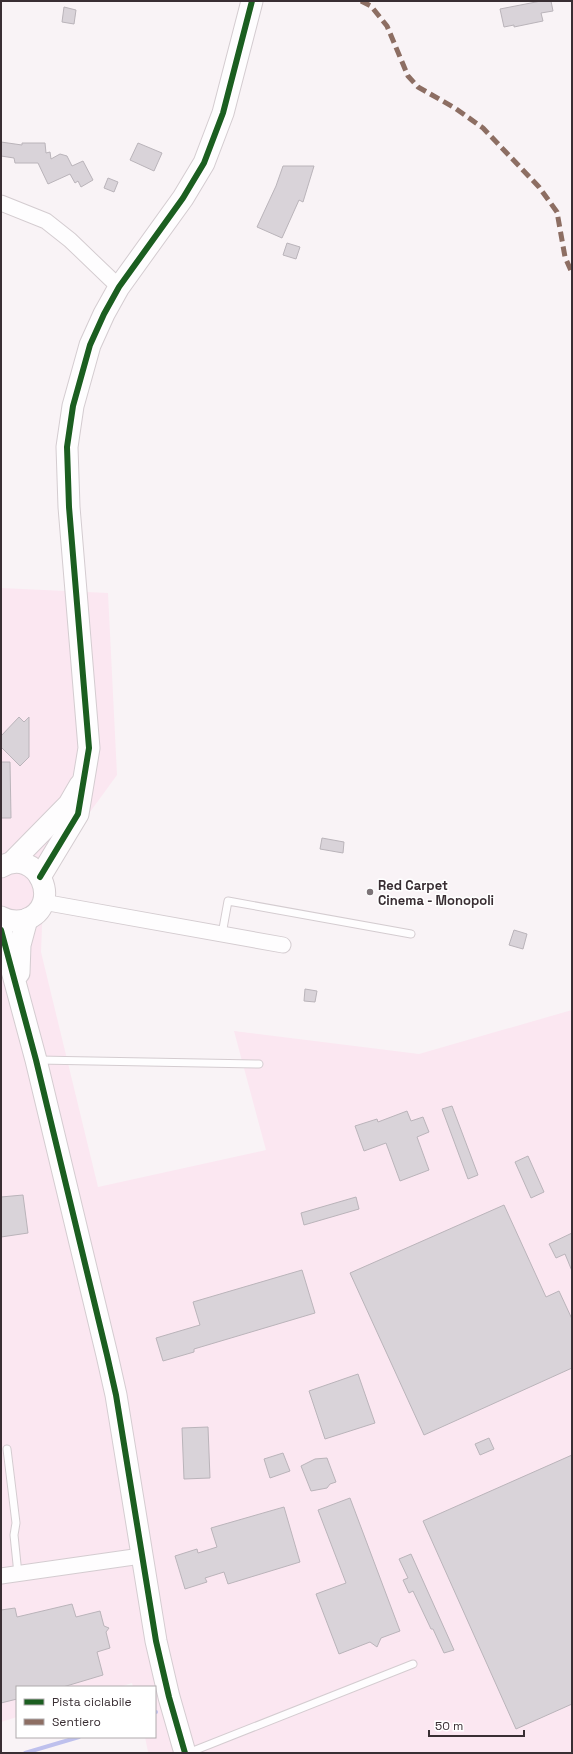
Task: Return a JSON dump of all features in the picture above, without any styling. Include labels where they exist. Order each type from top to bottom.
[{"type":"street","points":[[40,877],[78,814],[83,779],[90,748],[69,507],[68,447],[73,406],[90,345],[104,314],[119,287],[183,198],[204,163],[223,113],[252,1]]},
{"type":"street","points":[[1,203],[46,221],[70,240],[119,287]]},
{"type":"street","points":[[6,864],[69,804],[83,779]]},
{"type":"street","points":[[1,917],[12,921],[27,919],[37,912],[43,902],[45,891],[40,877],[31,867],[22,863],[6,864]]},
{"type":"street","points":[[43,902],[283,945]]},
{"type":"street","points":[[18,993],[20,945],[27,919]]},
{"type":"street","points":[[1,930],[36,1060],[115,1388],[141,1556],[159,1655],[169,1696],[186,1753]]},
{"type":"street","points":[[1,1576],[141,1556]]},
{"type":"lane","points":[[222,934],[228,901],[411,934]]},
{"type":"lane","points":[[36,1060],[259,1064]]},
{"type":"lane","points":[[7,1449],[16,1524],[14,1535],[18,1574]]},
{"type":"lane","points":[[186,1753],[413,1664]]},
{"type":"shaded area","points":[[1,588],[108,593],[117,775],[44,875],[41,952],[98,1187],[266,1150],[234,1031],[419,1054],[572,1010],[572,1753],[147,1753],[145,1738],[156,1738],[156,1686],[133,1686],[132,1683],[122,1686],[16,1686],[16,1717],[1,1722]]},
{"type":"building","points":[[541,1],[551,1],[553,11],[541,13],[543,21],[514,27],[514,25],[504,27],[500,9]]},
{"type":"building","points":[[64,7],[76,10],[74,24],[62,22]]},
{"type":"building","points":[[1,142],[22,145],[22,143],[45,143],[46,153],[50,152],[51,159],[60,154],[67,156],[72,166],[83,161],[93,180],[81,187],[78,181],[75,183],[70,174],[48,184],[38,163],[15,163],[14,158],[1,156]]},
{"type":"building","points":[[138,143],[162,153],[154,171],[130,160]]},
{"type":"building","points":[[283,166],[314,166],[303,202],[299,200],[282,238],[257,227],[276,186]]},
{"type":"building","points":[[108,178],[118,182],[114,192],[104,188]]},
{"type":"building","points":[[287,243],[300,247],[296,259],[283,255]]},
{"type":"building","points":[[19,717],[24,722],[29,717],[29,757],[20,766],[1,747],[1,736]]},
{"type":"building","points":[[1,762],[10,762],[11,818],[1,818]]},
{"type":"building","points":[[322,838],[344,842],[343,853],[320,849]]},
{"type":"building","points":[[514,930],[527,934],[523,949],[509,945]]},
{"type":"building","points":[[305,989],[317,991],[315,1002],[304,1001]]},
{"type":"building","points":[[452,1106],[478,1175],[468,1179],[442,1109]]},
{"type":"building","points":[[407,1111],[411,1121],[423,1117],[429,1132],[417,1137],[429,1170],[400,1181],[386,1143],[364,1151],[355,1126],[377,1119],[378,1122]]},
{"type":"building","points":[[528,1156],[544,1192],[531,1198],[515,1162]]},
{"type":"building","points":[[23,1195],[28,1233],[1,1237],[1,1197]]},
{"type":"building","points":[[356,1197],[359,1209],[304,1225],[301,1213]]},
{"type":"building","points":[[504,1205],[546,1297],[559,1291],[572,1319],[572,1368],[424,1435],[350,1273]]},
{"type":"building","points":[[572,1233],[572,1271],[565,1254],[556,1258],[549,1244]]},
{"type":"building","points":[[302,1270],[315,1313],[194,1349],[194,1352],[163,1361],[156,1338],[200,1325],[193,1302]]},
{"type":"building","points":[[358,1374],[375,1423],[325,1439],[309,1391]]},
{"type":"building","points":[[208,1427],[210,1478],[184,1479],[182,1428]]},
{"type":"building","points":[[489,1438],[494,1449],[480,1455],[475,1444]]},
{"type":"building","points":[[283,1453],[290,1471],[270,1478],[264,1459]]},
{"type":"building","points":[[572,1455],[572,1704],[516,1729],[423,1521]]},
{"type":"building","points":[[327,1458],[336,1482],[330,1484],[327,1488],[311,1491],[301,1466],[315,1459]]},
{"type":"building","points":[[350,1498],[400,1631],[381,1638],[377,1647],[370,1642],[339,1654],[316,1594],[346,1583],[318,1510]]},
{"type":"building","points":[[284,1507],[300,1562],[228,1584],[224,1572],[205,1578],[207,1582],[185,1589],[175,1556],[197,1549],[198,1553],[217,1547],[211,1528]]},
{"type":"building","points":[[411,1554],[454,1650],[444,1653],[413,1591],[409,1593],[403,1580],[408,1578],[399,1559]]},
{"type":"building","points":[[72,1604],[76,1617],[100,1611],[104,1626],[109,1628],[106,1632],[110,1648],[97,1652],[103,1675],[66,1686],[16,1686],[16,1699],[1,1703],[1,1610],[15,1608],[17,1617]]},
{"type":"waterway","points":[[25,1753],[76,1738]]},
{"type":"marked path","points":[[361,1],[371,6],[387,26],[408,76],[418,87],[455,108],[483,128],[539,187],[557,212],[565,257],[572,273]]},
{"type":"cycle path","points":[[40,877],[78,814],[89,748],[69,507],[67,447],[73,406],[90,345],[104,314],[119,287],[183,198],[204,163],[223,113],[252,1]]},
{"type":"cycle path","points":[[1,930],[36,1060],[116,1395],[156,1641],[169,1697],[185,1753]]},
{"type":"place","name":"Red Carpet Cinema - Monopoli","points":[[370,892]]}]
